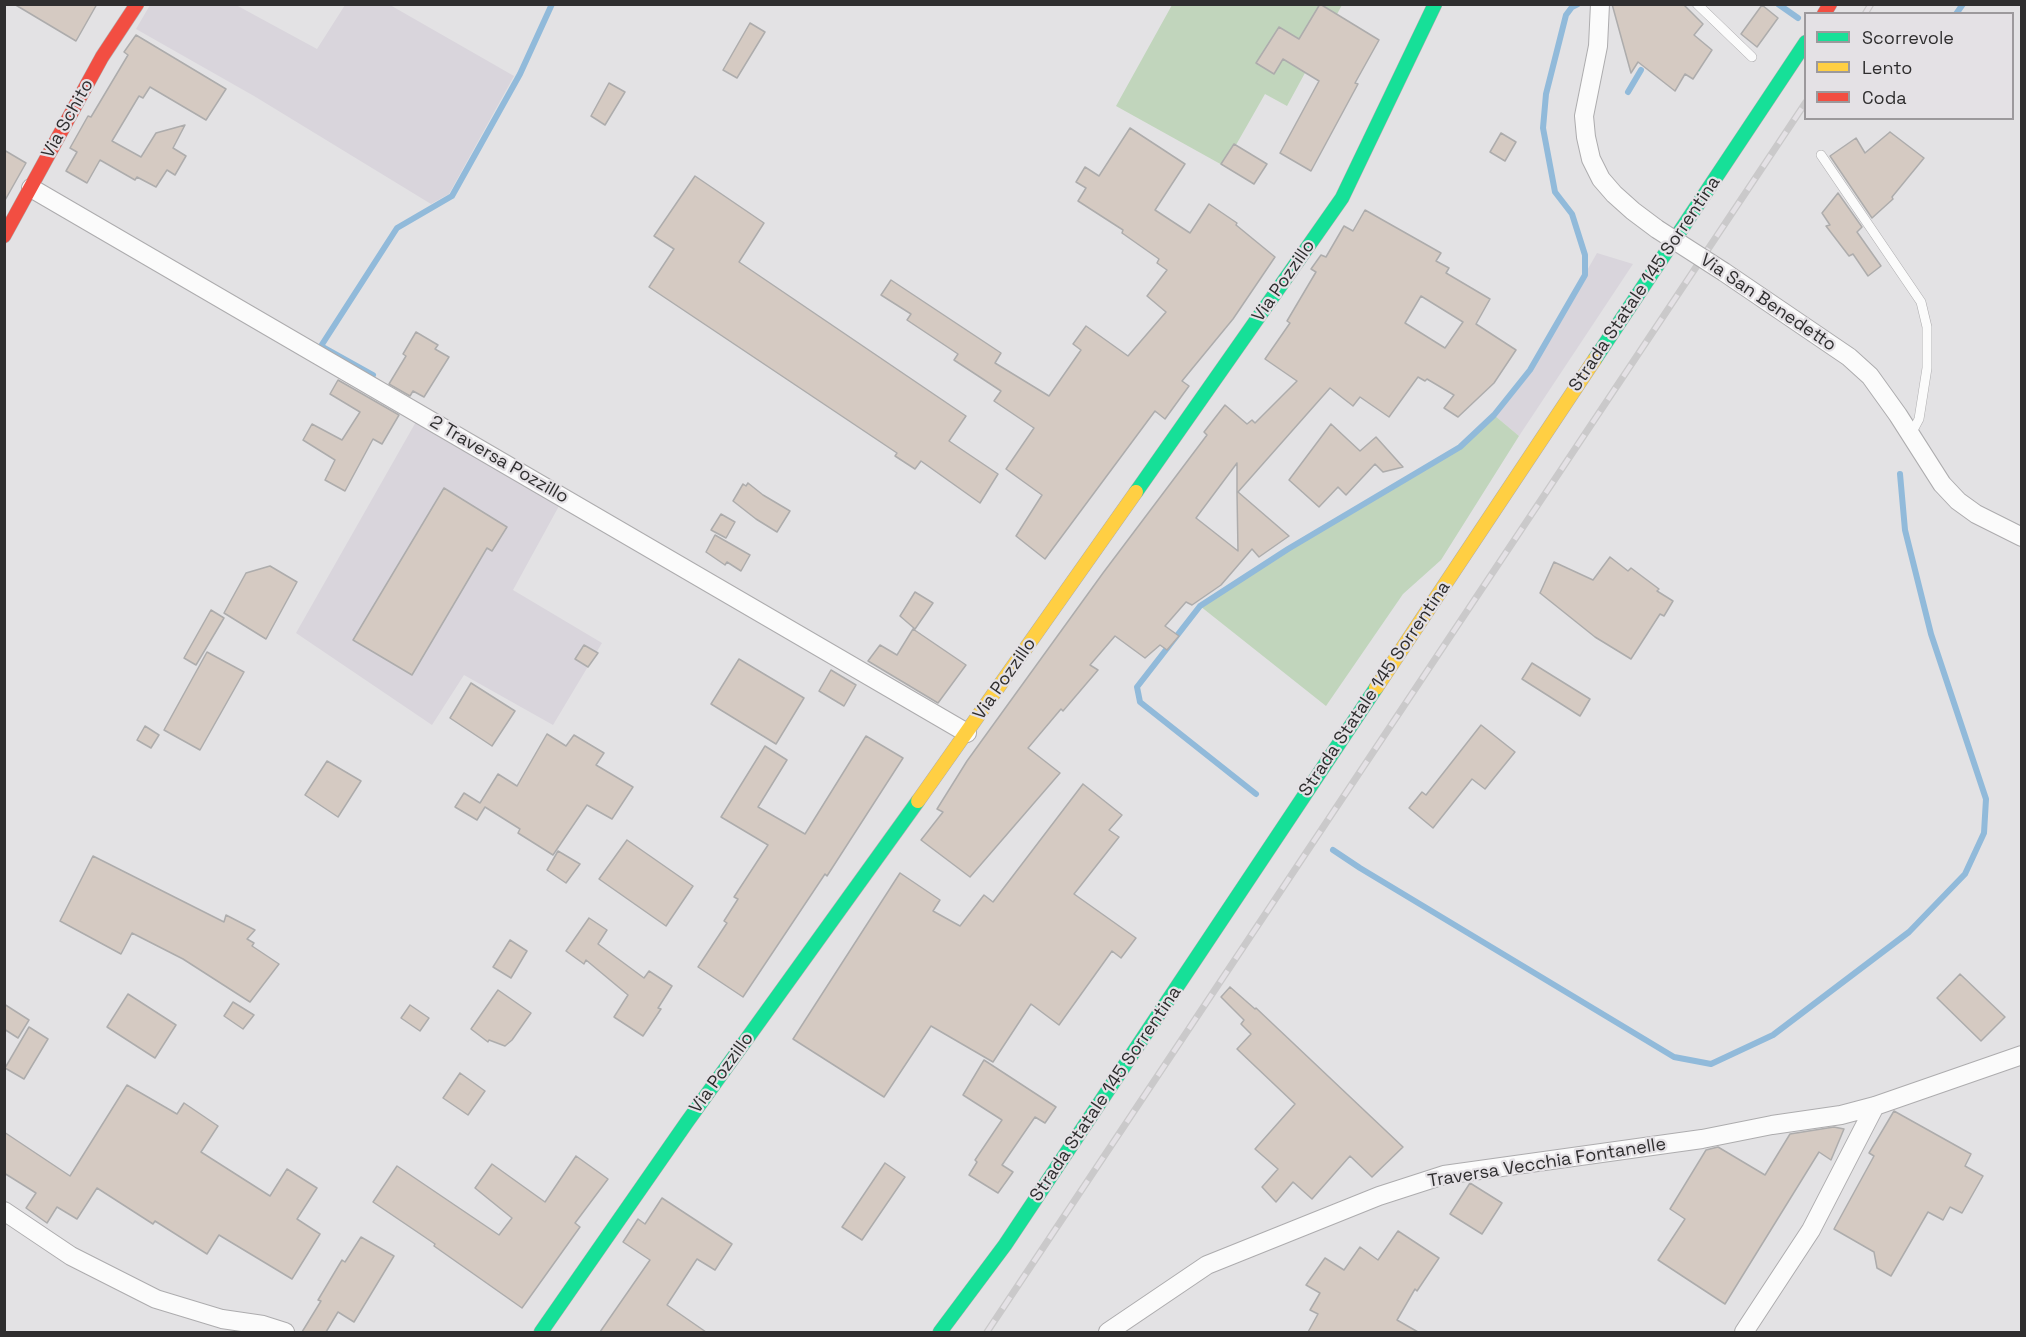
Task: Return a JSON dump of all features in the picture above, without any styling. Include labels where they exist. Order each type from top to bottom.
[{"type":"main road","name":"Via Schito","points":[[4,236],[102,57],[136,4]]},
{"type":"main road","name":"Via Pozzillo","points":[[541,1332],[687,1122],[967,734],[1342,198],[1435,4]]},
{"type":"main road","name":"Strada Statale 145 Sorrentina","points":[[942,1332],[1005,1245],[1804,45]]},
{"type":"street","name":"Via San Benedetto","points":[[1600,4],[1598,46],[1584,116],[1591,159],[1601,178],[1614,194],[1657,229],[1849,357],[1870,376],[1911,434],[1942,484],[1958,501],[1976,514],[2022,537]]},
{"type":"street","name":"2 Traversa Pozzillo","points":[[31,188],[967,734]]},
{"type":"street","name":"Traversa Vecchia Fontanelle","points":[[1108,1332],[1207,1265],[1379,1196],[1444,1175],[1702,1139],[1772,1125],[1841,1115],[1875,1106],[2022,1055]]},
{"type":"street","points":[[1744,1332],[1810,1230],[1875,1106]]},
{"type":"street","points":[[4,1211],[71,1256],[156,1299],[222,1319],[263,1325],[285,1332]]},
{"type":"lane","points":[[1697,4],[1752,57]]},
{"type":"lane","points":[[1821,155],[1921,302],[1928,327],[1927,368],[1919,418],[1911,434]]},
{"type":"shaded area","points":[[150,5],[236,5],[317,49],[345,5],[390,5],[514,76],[449,194],[431,204],[254,96],[136,29]]},
{"type":"shaded area","points":[[1597,253],[1633,264],[1519,436],[1494,415],[1530,370]]},
{"type":"shaded area","points":[[417,420],[559,506],[513,590],[602,643],[553,725],[464,675],[432,725],[296,633]]},
{"type":"green space","points":[[1172,5],[1342,5],[1287,106],[1265,94],[1224,166],[1116,106]]},
{"type":"green space","points":[[1494,415],[1519,436],[1441,560],[1403,594],[1326,706],[1200,606],[1288,549],[1460,447]]},
{"type":"building","points":[[14,4],[97,4],[76,41]]},
{"type":"building","points":[[1320,4],[1379,40],[1311,171],[1280,153],[1319,81],[1283,59],[1274,74],[1256,63],[1279,27],[1299,39]]},
{"type":"building","points":[[1612,4],[1683,4],[1703,24],[1694,35],[1712,50],[1693,79],[1685,74],[1675,91],[1638,62],[1631,73]]},
{"type":"building","points":[[1762,5],[1778,18],[1757,47],[1741,34]]},
{"type":"building","points":[[750,23],[765,32],[737,78],[723,70]]},
{"type":"building","points":[[136,35],[226,89],[206,120],[150,87],[143,98],[139,96],[112,141],[141,157],[156,133],[185,125],[173,148],[186,156],[175,175],[167,170],[156,187],[137,177],[135,180],[100,160],[87,183],[66,171],[77,152],[70,148],[128,55],[124,52]]},
{"type":"building","points":[[609,83],[625,92],[605,125],[591,116]]},
{"type":"building","points":[[1130,128],[1185,164],[1155,210],[1190,233],[1209,204],[1237,223],[1236,225],[1275,257],[1233,319],[1182,381],[1189,386],[1165,419],[1155,411],[1045,559],[1016,536],[1042,495],[1006,469],[1034,428],[994,401],[1001,391],[954,360],[958,354],[907,320],[911,314],[881,295],[891,280],[1001,353],[995,363],[1049,396],[1081,350],[1073,344],[1086,326],[1128,356],[1166,312],[1147,296],[1167,270],[1157,263],[1159,259],[1122,233],[1123,230],[1078,201],[1086,188],[1076,182],[1085,167],[1099,176]]},
{"type":"building","points":[[1890,132],[1924,158],[1892,197],[1893,199],[1872,218],[1830,156],[1856,138],[1865,153]]},
{"type":"building","points":[[1501,133],[1516,142],[1505,161],[1490,152]]},
{"type":"building","points":[[1234,144],[1267,164],[1254,184],[1221,164]]},
{"type":"building","points":[[4,150],[26,163],[4,202]]},
{"type":"building","points":[[695,176],[764,223],[739,262],[966,416],[949,441],[998,474],[980,503],[921,461],[915,469],[895,456],[897,453],[649,287],[674,249],[654,236]]},
{"type":"building","points":[[1838,193],[1862,227],[1857,232],[1881,266],[1868,276],[1853,254],[1849,256],[1826,226],[1830,225],[1822,213]]},
{"type":"building","points":[[1365,210],[1441,253],[1436,261],[1449,268],[1446,273],[1490,299],[1476,324],[1516,350],[1494,383],[1458,417],[1444,408],[1454,395],[1427,379],[1425,381],[1418,377],[1389,417],[1360,397],[1353,406],[1330,388],[1238,492],[1289,536],[1259,557],[1252,549],[1221,585],[1192,605],[1186,602],[1165,626],[1179,636],[1167,650],[1160,645],[1145,658],[1115,636],[1090,665],[1098,670],[1028,748],[1060,773],[970,877],[921,840],[943,812],[937,809],[967,761],[1103,573],[1207,435],[1204,432],[1225,405],[1247,424],[1252,420],[1255,423],[1297,381],[1265,359],[1290,323],[1287,321],[1316,272],[1311,269],[1321,255],[1326,257],[1344,226],[1353,231]],"holes":[[[1421,296],[1463,322],[1445,348],[1405,323]],[[1237,463],[1237,493],[1238,551],[1196,518]]]},
{"type":"building","points":[[416,332],[438,345],[435,349],[449,357],[424,397],[413,391],[410,396],[389,384],[406,356],[403,354]]},
{"type":"building","points":[[338,380],[399,415],[382,444],[373,439],[345,491],[325,480],[335,460],[303,440],[312,424],[342,440],[360,412],[330,394]]},
{"type":"building","points":[[1331,424],[1360,451],[1376,437],[1403,467],[1383,472],[1375,464],[1346,495],[1338,487],[1319,507],[1289,480]]},
{"type":"building","points":[[748,483],[790,511],[777,532],[733,501],[743,484],[746,486]]},
{"type":"building","points":[[444,488],[507,527],[492,551],[487,548],[412,675],[353,640]]},
{"type":"building","points":[[721,514],[735,522],[726,538],[711,530]]},
{"type":"building","points":[[715,535],[750,555],[741,571],[727,562],[725,565],[706,552]]},
{"type":"building","points":[[1610,557],[1628,571],[1631,568],[1659,589],[1657,591],[1673,601],[1664,616],[1660,614],[1631,659],[1595,637],[1540,593],[1554,562],[1593,580]]},
{"type":"building","points":[[270,566],[297,582],[266,639],[224,613],[246,573]]},
{"type":"building","points":[[915,592],[933,603],[915,629],[900,616]]},
{"type":"building","points":[[211,610],[224,618],[196,665],[184,658]]},
{"type":"building","points":[[913,629],[966,665],[938,703],[868,661],[880,645],[897,655]]},
{"type":"building","points":[[584,645],[598,653],[588,667],[575,659]]},
{"type":"building","points":[[207,652],[244,672],[200,750],[164,730]]},
{"type":"building","points":[[739,659],[804,698],[776,744],[711,704]]},
{"type":"building","points":[[1532,663],[1590,699],[1580,716],[1522,679]]},
{"type":"building","points":[[831,670],[856,685],[844,706],[819,691]]},
{"type":"building","points":[[471,683],[515,711],[492,746],[450,718]]},
{"type":"building","points":[[1481,725],[1515,752],[1485,789],[1472,779],[1433,828],[1409,808],[1422,792],[1426,795]]},
{"type":"building","points":[[145,726],[159,735],[151,748],[137,740]]},
{"type":"building","points":[[547,734],[566,746],[574,735],[604,753],[596,765],[633,787],[612,819],[587,805],[553,855],[518,833],[520,829],[485,807],[477,820],[455,807],[464,793],[480,803],[498,774],[517,786]]},
{"type":"building","points":[[866,736],[903,758],[827,876],[825,874],[743,997],[698,967],[727,923],[724,921],[738,899],[734,897],[768,845],[721,817],[765,746],[787,760],[758,807],[805,834]]},
{"type":"building","points":[[327,761],[361,781],[338,817],[305,795]]},
{"type":"building","points":[[1083,784],[1122,815],[1109,830],[1119,837],[1074,894],[1136,938],[1121,958],[1112,951],[1059,1025],[1031,1004],[993,1062],[931,1026],[884,1097],[793,1039],[900,873],[940,900],[933,911],[960,926],[984,895],[993,902]]},
{"type":"building","points":[[627,840],[693,886],[666,926],[599,879]]},
{"type":"building","points":[[558,851],[580,864],[566,883],[547,870]]},
{"type":"building","points":[[93,856],[224,922],[226,915],[255,930],[247,939],[254,943],[252,946],[279,964],[250,1002],[183,959],[132,933],[121,954],[60,921]]},
{"type":"building","points":[[589,918],[607,930],[598,944],[644,978],[649,971],[672,986],[658,1008],[661,1009],[643,1036],[614,1017],[628,995],[586,960],[584,964],[566,951]]},
{"type":"building","points":[[510,940],[527,951],[511,978],[493,967]]},
{"type":"building","points":[[1960,974],[2005,1017],[1981,1041],[1937,998]]},
{"type":"building","points":[[1230,987],[1256,1008],[1403,1147],[1372,1177],[1350,1156],[1312,1199],[1293,1182],[1276,1202],[1262,1187],[1278,1169],[1255,1149],[1295,1104],[1237,1049],[1251,1034],[1241,1024],[1244,1020],[1221,997]]},
{"type":"building","points":[[498,990],[531,1013],[505,1046],[489,1040],[488,1042],[471,1029]]},
{"type":"building","points":[[128,994],[176,1025],[155,1058],[107,1027]]},
{"type":"building","points":[[233,1002],[254,1015],[243,1029],[224,1016]]},
{"type":"building","points":[[4,1004],[29,1020],[18,1038],[4,1029]]},
{"type":"building","points":[[410,1005],[429,1018],[420,1031],[401,1018]]},
{"type":"building","points":[[29,1027],[48,1039],[24,1079],[5,1068]]},
{"type":"building","points":[[984,1060],[1056,1107],[1045,1123],[1035,1117],[1002,1165],[1013,1172],[998,1193],[969,1175],[977,1162],[975,1160],[1002,1120],[963,1095]]},
{"type":"building","points":[[460,1073],[485,1091],[468,1115],[443,1098]]},
{"type":"building","points":[[127,1085],[177,1114],[184,1103],[218,1126],[201,1152],[270,1196],[287,1169],[317,1188],[297,1219],[320,1234],[292,1279],[219,1235],[207,1254],[155,1221],[153,1224],[97,1188],[77,1219],[57,1207],[47,1223],[26,1208],[36,1193],[4,1173],[4,1132],[70,1176]]},
{"type":"building","points":[[1894,1111],[1971,1154],[1965,1166],[1983,1176],[1962,1213],[1950,1207],[1943,1220],[1928,1212],[1891,1276],[1877,1268],[1874,1252],[1834,1229],[1874,1156],[1869,1153]]},
{"type":"building","points":[[1834,1127],[1844,1129],[1831,1160],[1819,1152],[1725,1304],[1658,1260],[1685,1219],[1670,1209],[1706,1150],[1718,1147],[1765,1175],[1790,1134]]},
{"type":"building","points":[[576,1156],[608,1179],[575,1223],[580,1227],[522,1308],[373,1202],[397,1166],[499,1235],[512,1218],[475,1188],[492,1164],[545,1202]]},
{"type":"building","points":[[885,1163],[905,1177],[862,1240],[842,1227]]},
{"type":"building","points":[[1470,1183],[1502,1203],[1482,1234],[1450,1214]]},
{"type":"building","points":[[662,1198],[732,1244],[715,1270],[697,1259],[667,1305],[706,1332],[600,1332],[650,1260],[623,1242],[638,1219],[645,1224]]},
{"type":"building","points":[[1398,1231],[1439,1258],[1417,1291],[1415,1289],[1397,1320],[1418,1332],[1308,1332],[1318,1314],[1310,1310],[1320,1293],[1306,1285],[1325,1258],[1344,1270],[1360,1247],[1378,1260]]},
{"type":"building","points":[[361,1237],[394,1256],[354,1322],[338,1312],[326,1332],[302,1332],[342,1260],[345,1262]]},
{"type":"waterway","points":[[373,375],[321,346],[397,228],[452,196],[520,74],[552,4]]},
{"type":"waterway","points":[[1256,794],[1140,702],[1137,687],[1200,606],[1288,549],[1460,447],[1494,415],[1530,370],[1585,275],[1585,255],[1572,214],[1555,192],[1543,128],[1546,94],[1566,15],[1572,7],[1578,4]]},
{"type":"waterway","points":[[1778,4],[1798,18]]},
{"type":"waterway","points":[[1957,12],[1963,4]]},
{"type":"waterway","points":[[1628,92],[1641,70]]},
{"type":"waterway","points":[[1333,850],[1674,1057],[1711,1064],[1773,1035],[1909,932],[1965,874],[1984,833],[1986,799],[1931,634],[1905,530],[1900,474]]},
{"type":"railway","points":[[1866,12],[1871,4]]},
{"type":"railway","points":[[987,1332],[1804,105]]},
{"type":"traffic: fast","points":[[1136,492],[1342,198],[1435,4]]},
{"type":"traffic: fast","points":[[1595,359],[1804,45]]},
{"type":"traffic: fast","points":[[940,1332],[1005,1245],[1376,688]]},
{"type":"traffic: fast","points":[[541,1332],[687,1122],[918,801]]},
{"type":"traffic: slow","points":[[1376,688],[1595,359]]},
{"type":"traffic: slow","points":[[918,801],[1136,492]]},
{"type":"traffic: jam","points":[[4,236],[102,57],[137,4]]},
{"type":"traffic: jam","points":[[1825,12],[1830,4]]}]
